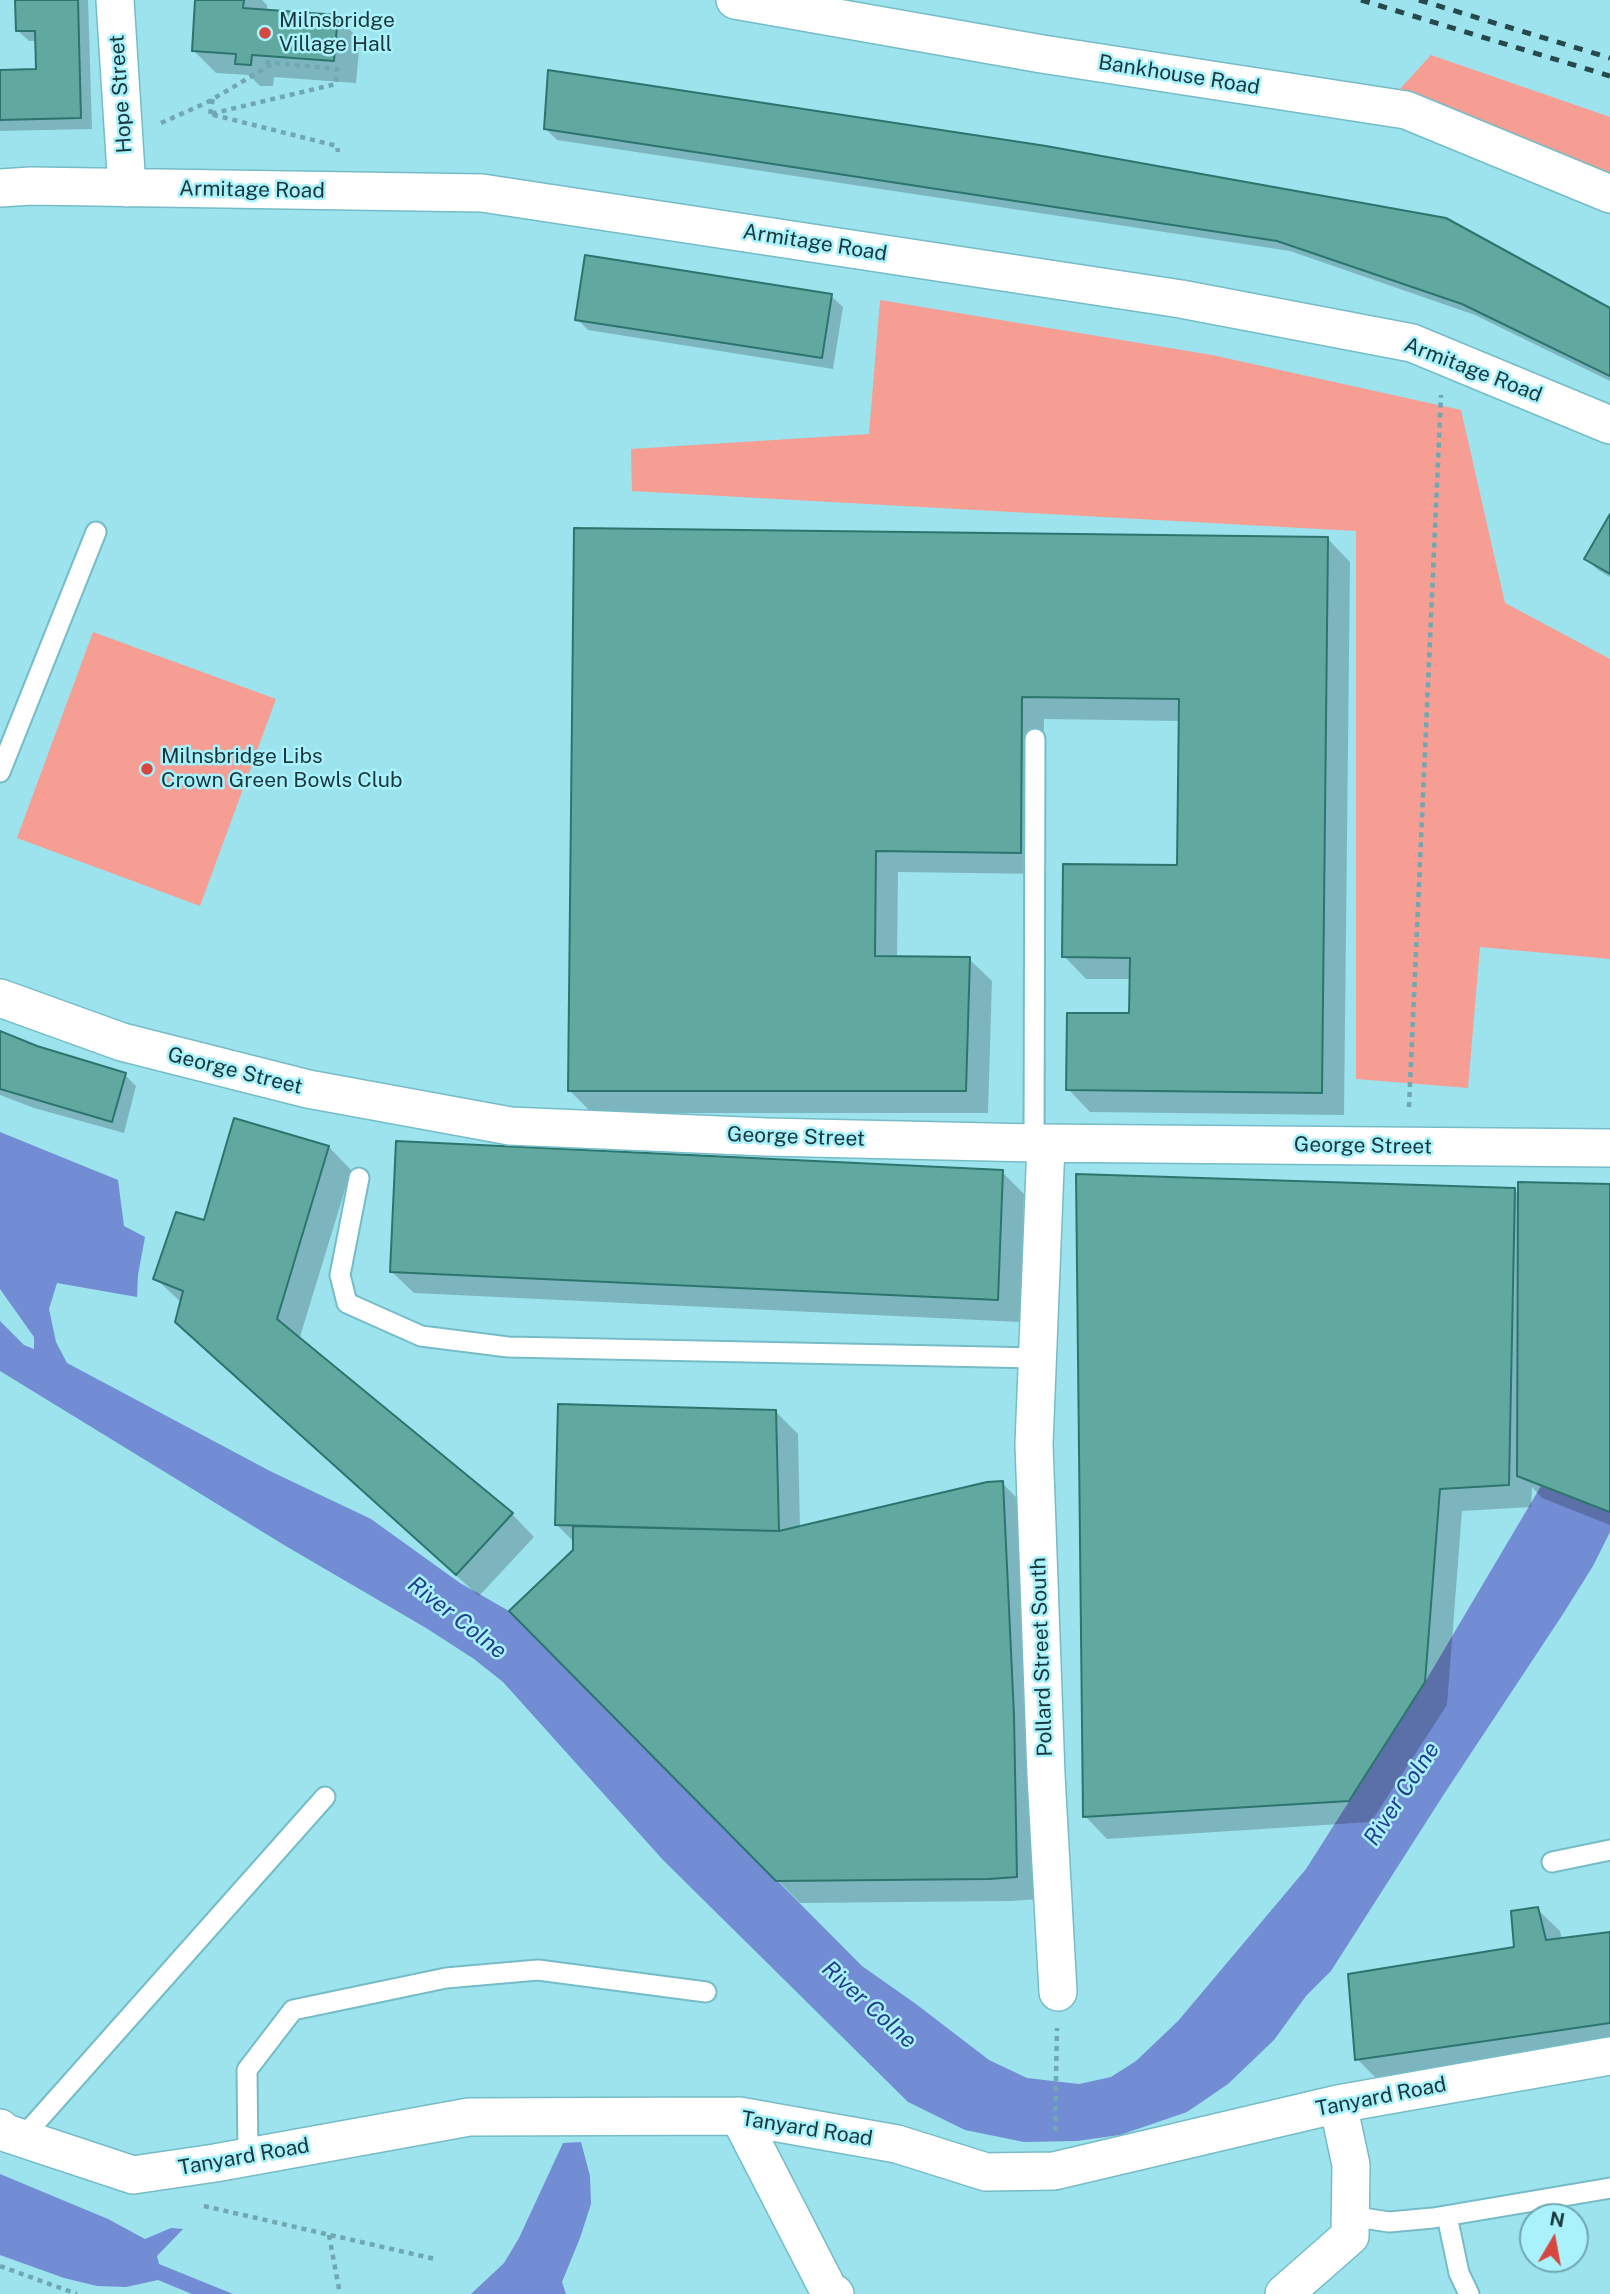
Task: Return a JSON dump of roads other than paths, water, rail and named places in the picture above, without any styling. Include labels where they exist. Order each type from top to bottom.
[{"type":"street","name":"Hope Street","points":[[115,0],[127,188]]},
{"type":"street","name":"Bankhouse Road","points":[[735,0],[1042,54],[1406,110],[1610,194]]},
{"type":"street","name":"Armitage Road","points":[[0,188],[482,192],[1181,299],[1412,343],[1610,425]]},
{"type":"street","name":"George Street","points":[[0,998],[122,1042],[308,1089],[510,1126],[766,1137],[1040,1144],[1610,1148]]},
{"type":"street","name":"Pollard Street South","points":[[1040,1144],[1035,1458],[1046,1774],[1058,1992]]},
{"type":"street","name":"Tanyard Road","points":[[11,2133],[133,2175],[248,2157],[469,2116],[739,2116],[897,2144],[986,2172],[1054,2171],[1338,2104],[1610,2056]]},
{"type":"street","points":[[1284,2294],[1350,2236],[1351,2165],[1338,2104]]},
{"type":"street","points":[[739,2116],[829,2291],[835,2294]]},
{"type":"lane","points":[[0,772],[96,533]]},
{"type":"lane","points":[[1035,738],[1040,1144]]},
{"type":"lane","points":[[359,1178],[340,1275],[347,1303],[421,1336],[508,1347],[1038,1358]]},
{"type":"lane","points":[[11,2133],[325,1797]]},
{"type":"lane","points":[[1552,1863],[1610,1850]]},
{"type":"lane","points":[[248,2157],[247,2070],[293,2010],[446,1979],[538,1970],[706,1992]]},
{"type":"lane","points":[[1350,2216],[1389,2222],[1447,2216],[1610,2188]]},
{"type":"lane","points":[[1447,2216],[1459,2273],[1469,2294]]},
{"type":"water","name":"River Colne","points":[[0,1132],[118,1180],[124,1226],[145,1237],[137,1297],[57,1283],[49,1309],[56,1342],[67,1363],[270,1471],[371,1519],[460,1583],[509,1611],[862,1966],[989,2060],[1027,2078],[1079,2084],[1111,2077],[1136,2061],[1178,2021],[1306,1869],[1425,1682],[1541,1486],[1610,1512],[1610,1532],[1593,1566],[1563,1614],[1331,1971],[1306,1996],[1274,2040],[1228,2084],[1187,2112],[1120,2135],[1077,2141],[1024,2142],[965,2130],[908,2102],[663,1860],[503,1682],[474,1659],[0,1371],[0,1321],[24,1345],[34,1349],[34,1337],[0,1289]]},
{"type":"water","points":[[581,2142],[590,2176],[591,2204],[562,2282],[566,2294],[471,2294],[504,2263],[519,2238],[563,2143]]},
{"type":"water","points":[[0,2174],[108,2219],[145,2239],[171,2228],[183,2229],[157,2256],[159,2264],[233,2294],[192,2294],[158,2280],[126,2287],[97,2286],[64,2278],[0,2255]]},
{"type":"railway","points":[[1361,0],[1610,76]]},
{"type":"railway","points":[[1419,0],[1610,58]]},
{"type":"place","name":"Milnsbridge Village Hall","points":[[265,33]]},
{"type":"place","name":"Milnsbridge Libs Crown Green Bowls Club","points":[[147,769]]}]
